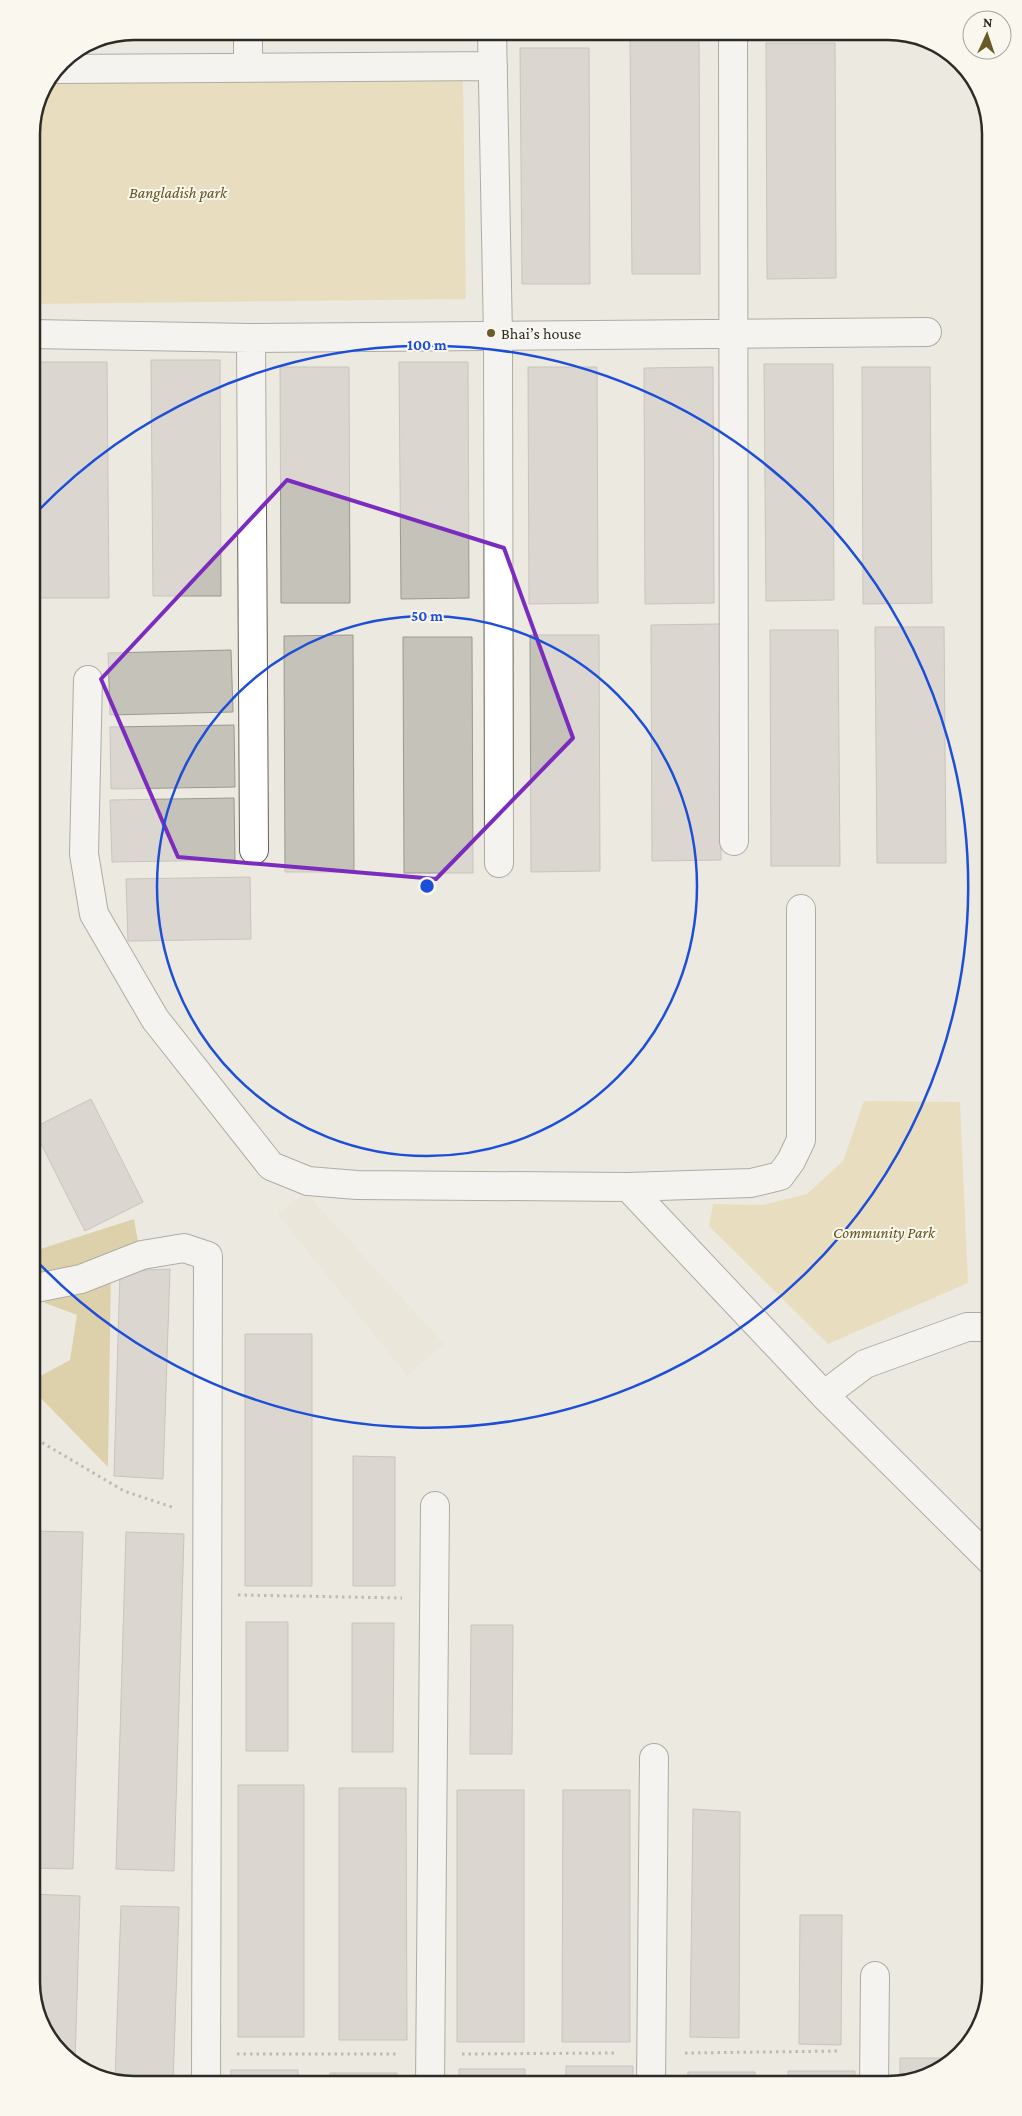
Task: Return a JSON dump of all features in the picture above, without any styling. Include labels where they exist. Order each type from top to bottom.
[{"type":"street","points":[[248,40],[248,68]]},
{"type":"street","points":[[492,40],[498,336],[499,863]]},
{"type":"street","points":[[733,40],[734,841]]},
{"type":"street","points":[[66,69],[493,66]]},
{"type":"street","points":[[40,334],[251,338],[927,332]]},
{"type":"street","points":[[251,338],[254,850]]},
{"type":"street","points":[[88,680],[84,854],[94,914],[155,1019],[271,1166],[308,1181],[357,1185],[628,1187],[751,1183],[780,1176],[791,1161],[801,1140],[801,908]]},
{"type":"street","points":[[628,1187],[824,1395],[982,1552]]},
{"type":"street","points":[[40,1287],[81,1280],[142,1255],[184,1248],[208,1256],[206,2076]]},
{"type":"street","points":[[824,1395],[865,1364],[967,1327],[982,1327]]},
{"type":"street","points":[[430,2076],[435,1506]]},
{"type":"street","points":[[651,2076],[654,1758]]},
{"type":"street","points":[[874,2076],[875,1976]]},
{"type":"path","points":[[40,1441],[124,1491],[208,1519]]},
{"type":"path","points":[[208,1594],[435,1599]]},
{"type":"path","points":[[206,2054],[874,2051]]},
{"type":"highlighted area","points":[[287,480],[504,548],[573,738],[436,879],[178,857],[101,679]]},
{"type":"shaded area","points":[[306,1193],[444,1344],[407,1376],[277,1213]]},
{"type":"shaded area","points":[[134,1219],[142,1265],[111,1268],[108,1467],[40,1397],[40,1376],[70,1360],[77,1315],[45,1303],[40,1289],[40,1249]]},
{"type":"green space","name":"Bangladish park","points":[[463,79],[466,299],[40,304],[40,128],[47,98],[55,84]]},
{"type":"green space","name":"Community Park","points":[[864,1101],[960,1102],[968,1283],[828,1344],[709,1226],[713,1204],[763,1205],[807,1194],[843,1161]]},
{"type":"building","points":[[630,40],[699,40],[700,274],[632,274]]},
{"type":"building","points":[[766,43],[835,43],[836,278],[767,279]]},
{"type":"building","points":[[520,48],[589,48],[590,284],[522,284]]},
{"type":"building","points":[[151,360],[220,360],[221,596],[153,596]]},
{"type":"building","points":[[40,362],[107,362],[109,598],[40,598]]},
{"type":"building","points":[[399,362],[468,362],[469,598],[401,599]]},
{"type":"building","points":[[764,364],[833,364],[834,600],[766,601]]},
{"type":"building","points":[[280,367],[349,367],[350,603],[281,603]]},
{"type":"building","points":[[528,367],[597,367],[598,603],[529,604]]},
{"type":"building","points":[[713,367],[714,603],[645,604],[644,368]]},
{"type":"building","points":[[862,367],[930,367],[932,603],[863,604]]},
{"type":"building","points":[[720,624],[721,860],[652,861],[651,625]]},
{"type":"building","points":[[875,627],[944,627],[946,863],[877,863]]},
{"type":"building","points":[[770,630],[838,630],[840,866],[771,866]]},
{"type":"building","points":[[353,635],[354,872],[285,872],[284,636]]},
{"type":"building","points":[[530,635],[599,635],[600,871],[531,872]]},
{"type":"building","points":[[403,637],[472,637],[473,873],[404,873]]},
{"type":"building","points":[[231,650],[233,712],[110,715],[108,653]]},
{"type":"building","points":[[234,725],[235,787],[111,789],[110,727]]},
{"type":"building","points":[[234,798],[235,860],[112,862],[110,800]]},
{"type":"building","points":[[250,877],[251,939],[128,941],[126,879]]},
{"type":"building","points":[[91,1099],[143,1202],[85,1231],[40,1142],[40,1124]]},
{"type":"building","points":[[170,1269],[163,1479],[114,1476],[120,1271]]},
{"type":"building","points":[[245,1334],[312,1334],[312,1586],[245,1586]]},
{"type":"building","points":[[353,1456],[395,1457],[395,1586],[353,1586]]},
{"type":"building","points":[[40,1531],[83,1532],[73,1869],[40,1868]]},
{"type":"building","points":[[126,1532],[184,1534],[174,1871],[116,1869]]},
{"type":"building","points":[[246,1622],[288,1622],[288,1751],[246,1751]]},
{"type":"building","points":[[352,1623],[394,1623],[393,1752],[352,1752]]},
{"type":"building","points":[[471,1625],[513,1625],[512,1754],[470,1754]]},
{"type":"building","points":[[238,1785],[304,1785],[304,2037],[238,2037]]},
{"type":"building","points":[[339,1788],[406,1788],[407,2040],[339,2040]]},
{"type":"building","points":[[457,1790],[524,1790],[524,2042],[457,2042]]},
{"type":"building","points":[[563,1790],[630,1790],[630,2042],[562,2042]]},
{"type":"building","points":[[693,1809],[740,1812],[739,2038],[690,2037]]},
{"type":"building","points":[[40,1894],[80,1896],[75,2055],[59,2039],[47,2018],[42,2000],[40,1988]]},
{"type":"building","points":[[121,1906],[179,1907],[173,2076],[128,2076],[115,2074]]},
{"type":"building","points":[[800,1915],[842,1915],[841,2045],[799,2044]]},
{"type":"building","points":[[900,2058],[943,2058],[924,2069],[900,2075]]},
{"type":"building","points":[[566,2066],[633,2066],[633,2076],[566,2076]]},
{"type":"building","points":[[459,2069],[525,2069],[525,2076],[459,2076]]},
{"type":"building","points":[[231,2070],[298,2070],[298,2076],[231,2076]]},
{"type":"building","points":[[788,2071],[855,2071],[855,2076],[788,2076]]},
{"type":"building","points":[[688,2072],[755,2072],[755,2076],[688,2076]]},
{"type":"building","points":[[330,2073],[397,2073],[397,2076],[330,2076]]},
{"type":"place","name":"Bhai’s house","points":[[491,333]]}]
